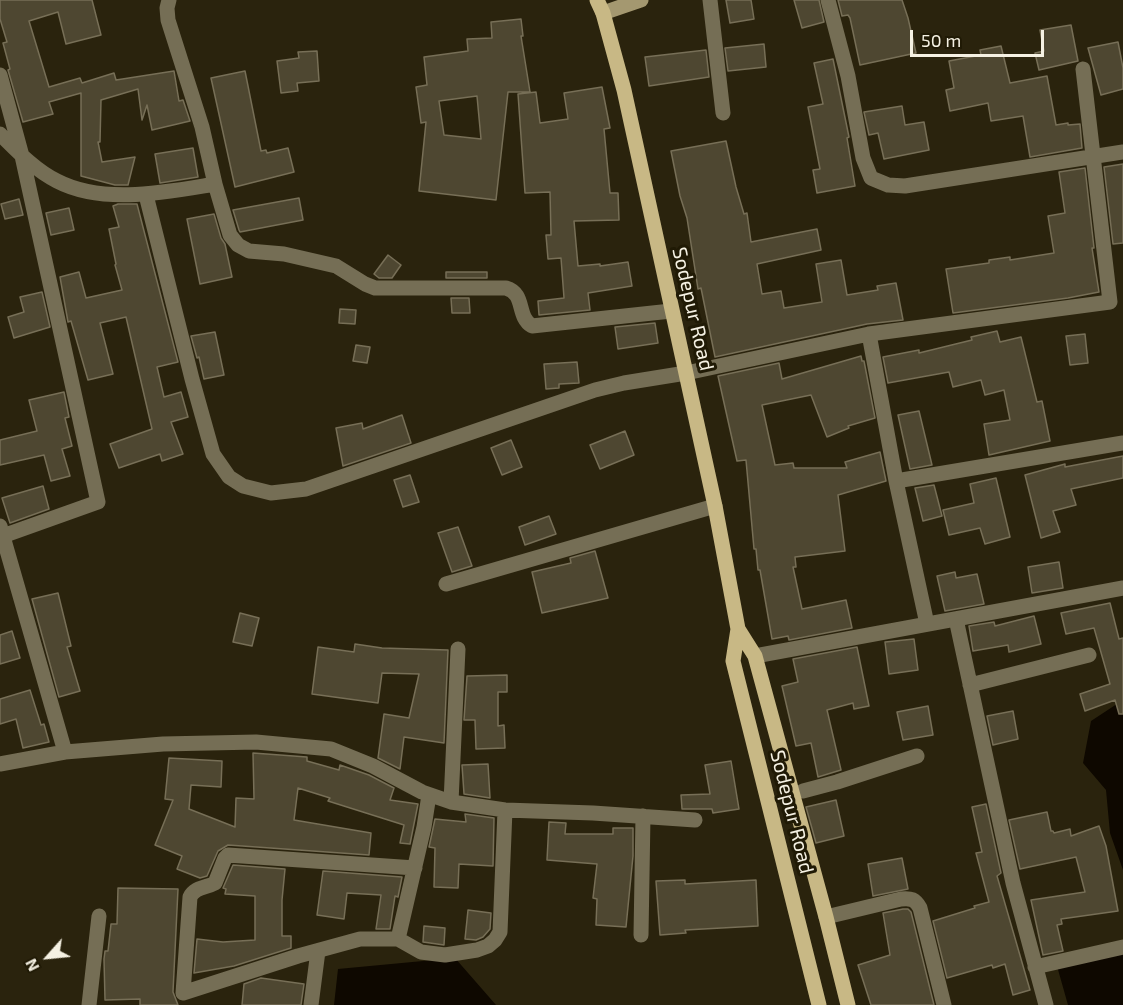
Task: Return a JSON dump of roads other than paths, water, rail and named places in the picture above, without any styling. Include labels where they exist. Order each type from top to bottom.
[{"type":"main road","name":"Sodepur Road","points":[[600,6],[624,90],[715,506],[738,629],[733,661],[819,1005]]},
{"type":"main road","name":"Sodepur Road","points":[[738,629],[755,656],[848,1005]]},
{"type":"main road","points":[[733,661],[755,656]]},
{"type":"street","points":[[169,0],[166,8],[168,20],[202,128],[230,234],[238,245],[249,251],[284,254],[336,266],[375,288],[506,288],[516,293],[520,299],[523,317],[532,326],[671,311]]},
{"type":"street","points":[[600,6],[641,0]]},
{"type":"street","points":[[710,0],[723,113]]},
{"type":"street","points":[[828,0],[848,76],[863,158],[871,178],[888,185],[905,186],[1123,152]]},
{"type":"street","points":[[146,195],[213,454],[229,477],[243,486],[271,493],[306,489],[595,390],[624,383],[686,373],[869,334],[1110,302],[1083,69]]},
{"type":"street","points":[[0,75],[21,156],[98,502],[1,533],[65,752]]},
{"type":"street","points":[[0,134],[21,156],[57,181],[90,192],[146,195],[215,184]]},
{"type":"street","points":[[869,334],[896,481],[927,624]]},
{"type":"street","points":[[896,481],[1123,443]]},
{"type":"street","points":[[446,584],[715,506]]},
{"type":"street","points":[[755,656],[1123,588]]},
{"type":"street","points":[[956,619],[1013,884],[1046,1005]]},
{"type":"street","points":[[451,802],[458,649]]},
{"type":"street","points":[[970,685],[1089,655]]},
{"type":"street","points":[[0,764],[65,752],[164,744],[256,742],[332,749],[373,766],[429,795],[451,802],[505,810],[695,820]]},
{"type":"street","points":[[803,791],[917,756]]},
{"type":"street","points":[[398,939],[429,795]]},
{"type":"street","points":[[415,868],[228,855],[215,883],[199,888],[190,897],[182,999],[318,951],[360,939],[398,939],[421,952],[445,955],[488,946],[500,932],[505,810]]},
{"type":"street","points":[[641,935],[643,816]]},
{"type":"street","points":[[826,917],[901,899],[910,898],[916,902],[920,908],[944,1005]]},
{"type":"street","points":[[89,1005],[99,916]]},
{"type":"street","points":[[1035,967],[1123,947]]},
{"type":"street","points":[[311,1005],[318,951]]}]
